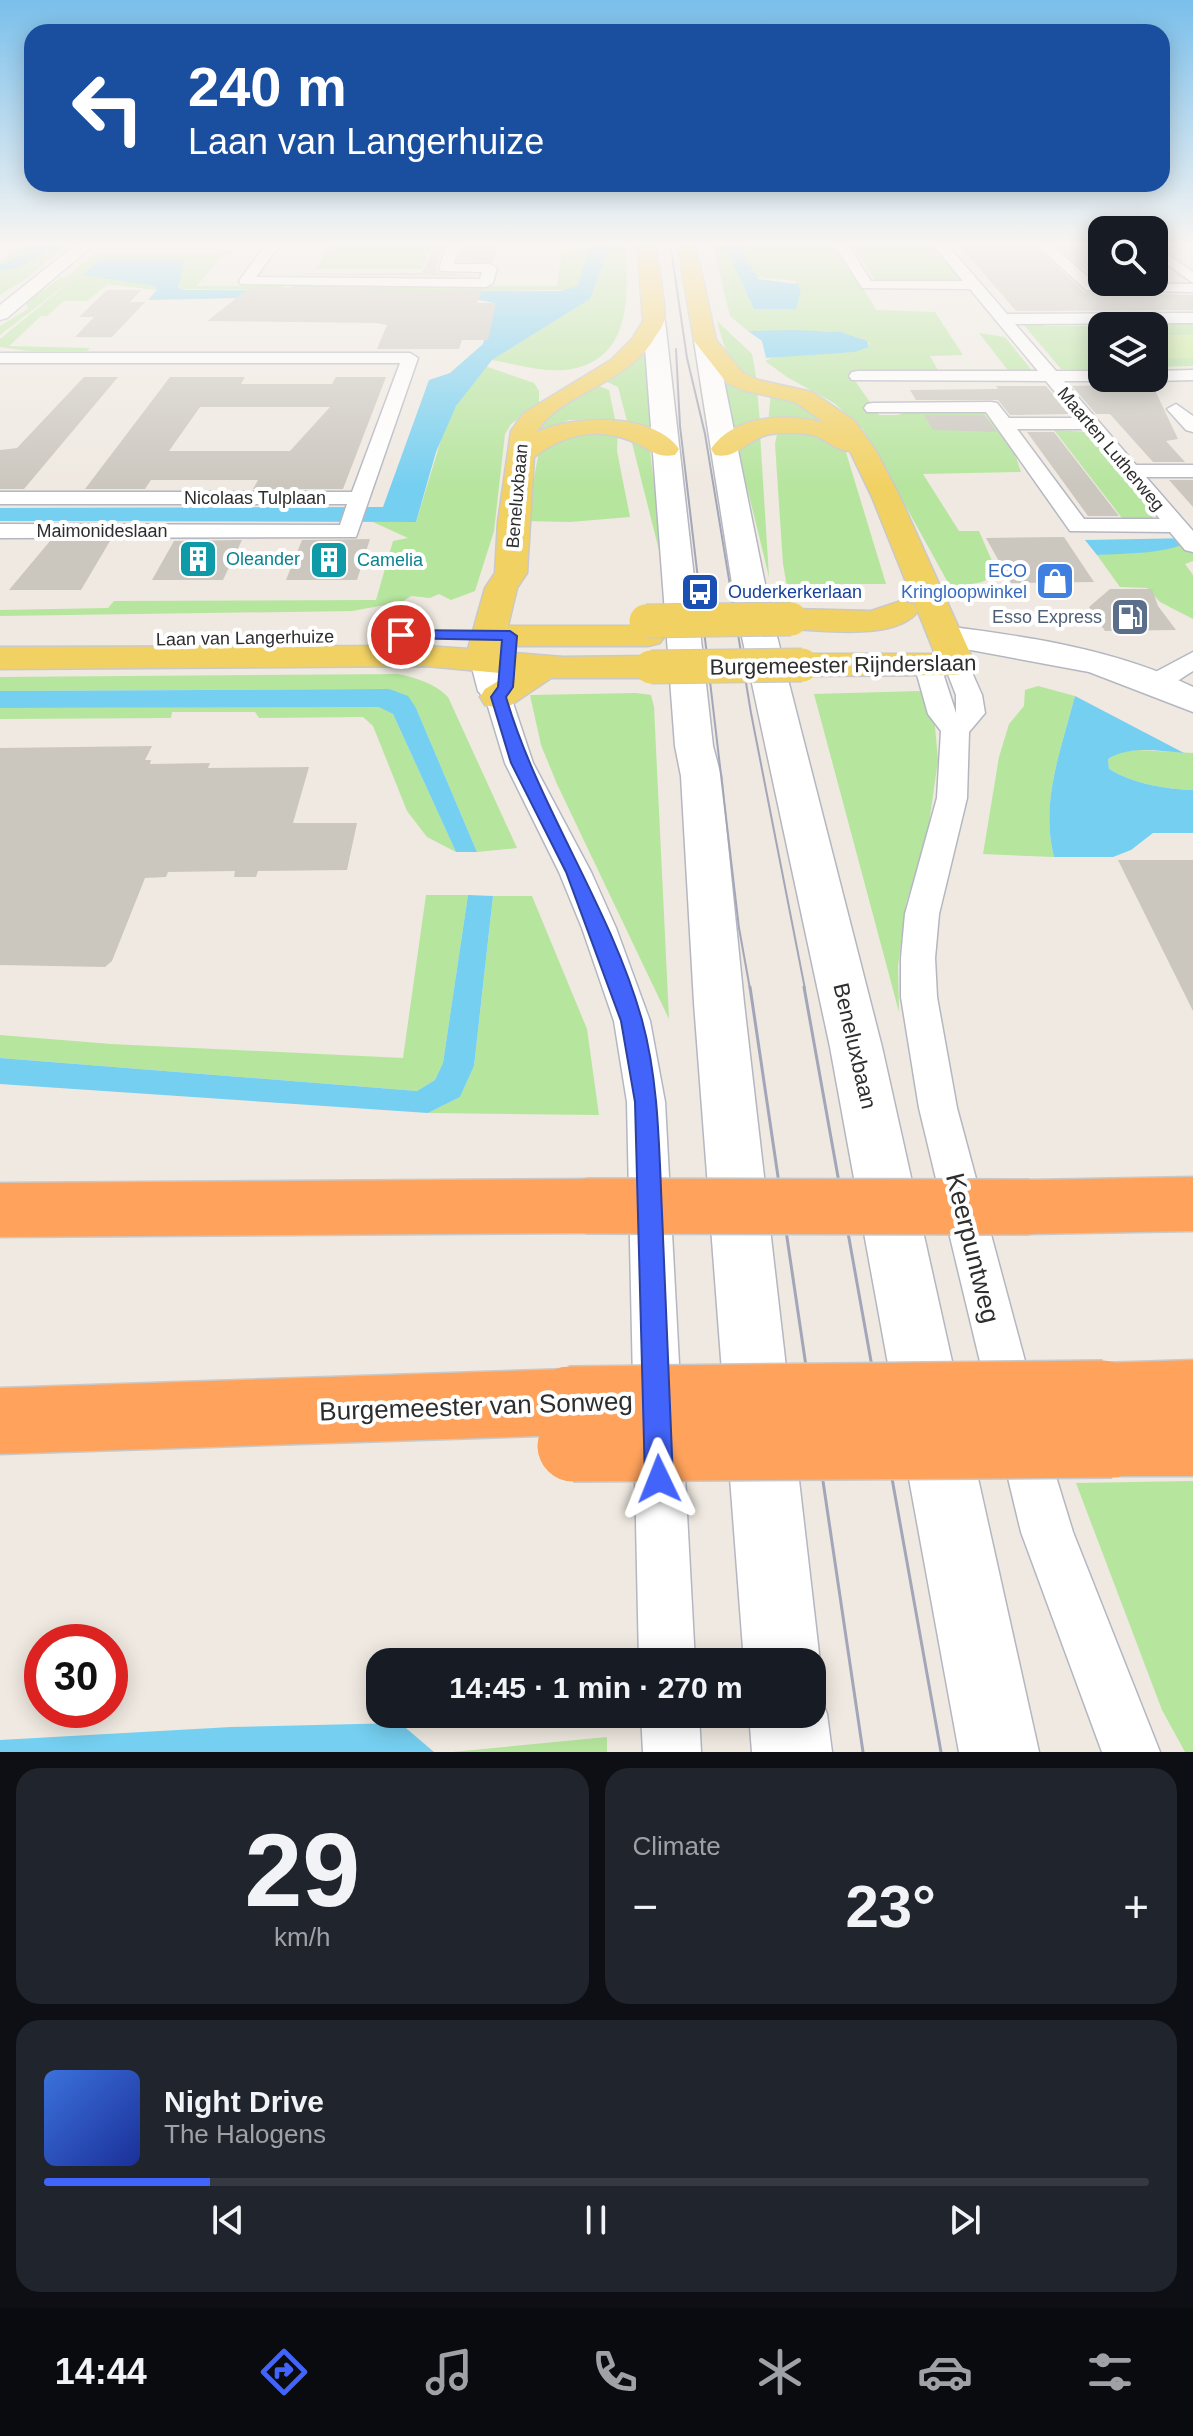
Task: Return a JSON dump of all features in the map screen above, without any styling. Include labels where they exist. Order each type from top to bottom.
[{"type":"highway","points":[[0,1210],[1193,1204]]},
{"type":"highway","points":[[1108,1419],[1193,1393]]},
{"type":"highway","name":"Burgemeester van Sonweg","points":[[0,1421],[494,1405],[551,1446],[571,1424],[1108,1419]]},
{"type":"highway","points":[[1108,1419],[1193,1442]]},
{"type":"main road","name":"Beneluxbaan","points":[[503,629],[524,431],[533,418],[619,365],[641,343],[652,324]]},
{"type":"main road","points":[[654,324],[694,746],[701,776],[719,1003],[781,1648]]},
{"type":"main road","name":"Beneluxbaan","points":[[702,324],[773,699],[856,1047],[999,1752]]},
{"type":"main road","name":"Beneluxbaan","points":[[705,341],[735,378],[750,385],[803,397],[846,426],[881,487],[920,639]]},
{"type":"main road","points":[[523,453],[553,432],[584,425],[620,427],[644,435],[666,449]]},
{"type":"main road","points":[[648,641],[920,639],[876,538],[851,448],[841,438],[802,427],[765,427],[747,432],[724,449]]},
{"type":"main road","name":"Burgemeester Rijnderslaan","points":[[503,629],[648,641],[920,639],[1174,695]]},
{"type":"main road","name":"Burgemeester Rijnderslaan","points":[[503,629],[549,666],[648,641]]},
{"type":"main road","name":"Laan van Langerhuize","points":[[0,641],[503,629]]},
{"type":"main road","name":"Laan van Langerhuize","points":[[0,658],[426,656],[503,629]]},
{"type":"main road","points":[[498,697],[514,692],[531,673],[549,666]]},
{"type":"main road","points":[[789,1728],[792,1752]]},
{"type":"street","name":"Maarten Lutherweg","points":[[1005,324],[1184,535]]},
{"type":"street","points":[[0,358],[410,358],[354,515]]},
{"type":"street","points":[[1168,376],[1193,375]]},
{"type":"street","points":[[858,376],[1088,376]]},
{"type":"street","points":[[873,408],[991,407],[1078,526],[1184,535]]},
{"type":"street","points":[[1176,409],[1193,426]]},
{"type":"street","points":[[1005,424],[1088,423]]},
{"type":"street","points":[[1129,471],[1193,471]]},
{"type":"street","name":"Nicolaas Tulplaan","points":[[0,498],[354,515]]},
{"type":"street","name":"Maimonideslaan","points":[[0,531],[354,515]]},
{"type":"street","points":[[503,629],[505,687],[498,697],[519,763],[575,872],[599,928],[634,1035],[646,1102],[666,1648]]},
{"type":"street","name":"Keerpuntweg","points":[[920,639],[942,714],[955,730],[952,798],[922,914],[918,958],[919,997],[938,1108],[1035,1493],[1131,1752]]},
{"type":"street","points":[[1174,695],[1193,660]]},
{"type":"street","points":[[671,1728],[672,1752]]},
{"type":"green space","points":[[4,324],[15,324],[0,335],[0,326]]},
{"type":"green space","points":[[19,324],[33,324],[9,346],[90,348],[87,351],[28,351],[0,347],[0,339]]},
{"type":"green space","points":[[550,324],[621,324],[607,351],[592,362],[572,369],[542,369],[492,360]]},
{"type":"green space","points":[[718,324],[752,354],[757,382],[734,366]]},
{"type":"green space","points":[[739,324],[943,324],[963,355],[930,356],[939,372],[853,378],[879,415],[898,415],[909,410],[981,409],[1014,451],[1021,472],[923,474],[959,531],[979,531],[998,575],[982,582],[951,588],[863,429],[834,403],[765,361],[789,354],[856,351],[869,347],[869,343],[830,331],[748,331]]},
{"type":"green space","points":[[1023,324],[1088,326],[1088,370],[1061,369]]},
{"type":"green space","points":[[1168,324],[1193,324],[1193,366],[1168,367]]},
{"type":"green space","points":[[979,333],[1005,337],[1034,373],[1010,373]]},
{"type":"green space","points":[[1168,335],[1193,335],[1193,358],[1168,358]]},
{"type":"green space","points":[[645,349],[653,432],[627,421],[618,387],[603,380]]},
{"type":"green space","points":[[485,366],[534,383],[539,391],[539,405],[511,424],[505,434],[494,531],[475,591],[451,600],[439,594],[430,598],[411,596],[402,602],[352,611],[0,616],[0,610],[108,608],[114,601],[376,600],[393,541],[408,538],[373,522],[416,522],[445,427]]},
{"type":"green space","points":[[718,369],[757,389],[760,422],[734,432]]},
{"type":"green space","points":[[594,384],[609,390],[615,419],[569,420],[534,434],[541,421]]},
{"type":"green space","points":[[771,392],[794,396],[843,431],[768,423]]},
{"type":"green space","points":[[778,430],[814,432],[845,449],[886,584],[817,584],[788,592],[783,564],[775,444]]},
{"type":"green space","points":[[1054,430],[1089,432],[1156,514],[1152,518],[1122,518]]},
{"type":"green space","points":[[618,431],[617,451],[630,517],[570,522],[526,521],[539,451],[560,435]]},
{"type":"green space","points":[[760,433],[769,577],[738,450]]},
{"type":"green space","points":[[630,435],[650,450],[664,570]]},
{"type":"green space","points":[[1186,545],[1193,551],[1193,561],[1185,564],[1193,575],[1193,619],[1160,602],[1147,588],[1120,587],[1097,555]]},
{"type":"green space","points":[[398,674],[424,682],[448,697],[517,848],[477,852],[416,708],[389,689],[0,691],[0,677]]},
{"type":"green space","points":[[1038,686],[1075,696],[1051,796],[1050,837],[1054,857],[983,854],[999,757],[1009,724],[1024,706],[1025,690]]},
{"type":"green space","points":[[921,691],[933,704],[938,760],[927,838],[906,903],[898,966],[899,1012],[814,694]]},
{"type":"green space","points":[[530,695],[651,695],[654,707],[669,1019],[557,784],[541,745]]},
{"type":"green space","points":[[379,706],[393,714],[456,852],[427,837],[407,811],[373,726],[363,717],[259,718],[255,712],[172,712],[171,718],[0,719],[0,708]]},
{"type":"green space","points":[[1120,752],[1193,753],[1193,790],[1150,785],[1109,769],[1108,759]]},
{"type":"green space","points":[[426,895],[468,895],[443,1063],[435,1080],[417,1091],[0,1058],[0,1035],[111,1044],[403,1058]]},
{"type":"green space","points":[[493,896],[532,896],[587,1029],[599,1115],[428,1113],[460,1097],[474,1066]]},
{"type":"green space","points":[[1193,1481],[1193,1752],[1185,1752],[1162,1710],[1076,1483]]},
{"type":"green space","points":[[607,1737],[607,1752],[452,1752]]},
{"type":"water","points":[[488,324],[550,324],[492,360],[456,406],[436,452],[416,522],[0,521],[0,508],[383,507],[429,380],[450,373],[483,344]]},
{"type":"water","points":[[748,331],[841,332],[867,341],[869,347],[855,352],[766,358],[762,341]]},
{"type":"water","points":[[1193,538],[1174,548],[1097,555],[1085,540]]},
{"type":"water","points":[[389,689],[408,696],[416,708],[477,852],[456,852],[393,714],[379,707],[0,708],[0,691]]},
{"type":"water","points":[[1075,696],[1184,753],[1126,752],[1108,759],[1109,769],[1150,785],[1193,790],[1193,833],[1153,833],[1131,850],[1113,857],[1054,857],[1050,837],[1051,796]]},
{"type":"water","points":[[468,895],[493,896],[474,1066],[460,1097],[428,1113],[0,1084],[0,1058],[417,1091],[435,1080],[443,1063]]},
{"type":"water","points":[[366,1724],[366,1728],[406,1728],[434,1752],[0,1752],[0,1740],[231,1727]]},
{"type":"building","points":[[88,324],[124,324],[112,337],[75,337]]},
{"type":"building","points":[[380,324],[492,324],[488,340],[462,340],[459,349],[377,349],[387,325]]},
{"type":"building","points":[[84,377],[118,377],[24,489],[0,489],[0,450],[17,448]]},
{"type":"building","points":[[170,377],[245,377],[241,384],[332,384],[336,377],[386,377],[343,489],[253,489],[258,480],[151,480],[145,489],[85,489]],"holes":[[[200,407],[330,407],[290,451],[169,451]]]},
{"type":"building","points":[[996,386],[1046,386],[1069,414],[1010,415],[998,400],[916,400],[910,390],[998,389]]},
{"type":"building","points":[[1072,386],[1088,386],[1088,392],[1156,392],[1178,439],[1166,441],[1185,462],[1153,462],[1110,414],[1096,414]]},
{"type":"building","points":[[924,415],[984,415],[997,432],[933,430]]},
{"type":"building","points":[[1027,432],[1054,432],[1119,516],[1088,516]]},
{"type":"building","points":[[1169,480],[1193,480],[1193,507]]},
{"type":"building","points":[[1064,537],[1094,582],[1011,583],[986,538]]},
{"type":"building","name":"Camelia","points":[[370,539],[357,580],[286,580],[302,540]]},
{"type":"building","name":"Oleander","points":[[242,540],[223,580],[152,580],[174,541]]},
{"type":"building","points":[[50,541],[110,541],[81,590],[9,590]]},
{"type":"building","points":[[1110,589],[1152,589],[1158,606],[1176,630],[1105,631],[1089,607]]},
{"type":"building","points":[[152,746],[145,760],[151,760],[150,764],[210,763],[208,768],[309,767],[293,823],[357,823],[347,870],[258,871],[256,877],[234,877],[235,871],[168,872],[166,877],[145,878],[112,961],[105,967],[0,965],[0,748]]},
{"type":"building","points":[[1118,860],[1193,860],[1193,1011]]},
{"type":"tram line","points":[[682,324],[705,434],[751,713],[805,989]]},
{"type":"tram line","points":[[676,349],[680,426],[739,928],[750,989]]},
{"type":"tram line","points":[[750,987],[863,1752]]},
{"type":"tram line","points":[[804,987],[941,1752]]},
{"type":"place","name":"Oleander","points":[[198,559]]},
{"type":"place","name":"Camelia","points":[[329,560]]},
{"type":"place","name":"ECO Kringloopwinkel","points":[[1055,581]]},
{"type":"place","name":"Ouderkerkerlaan","points":[[700,592]]},
{"type":"place","name":"Esso Express","points":[[1130,617]]},
{"type":"route","points":[[401,635],[510,636],[505,687],[498,697],[507,727],[519,763],[575,872],[599,928],[632,1021],[646,1102],[659,1479]]}]
